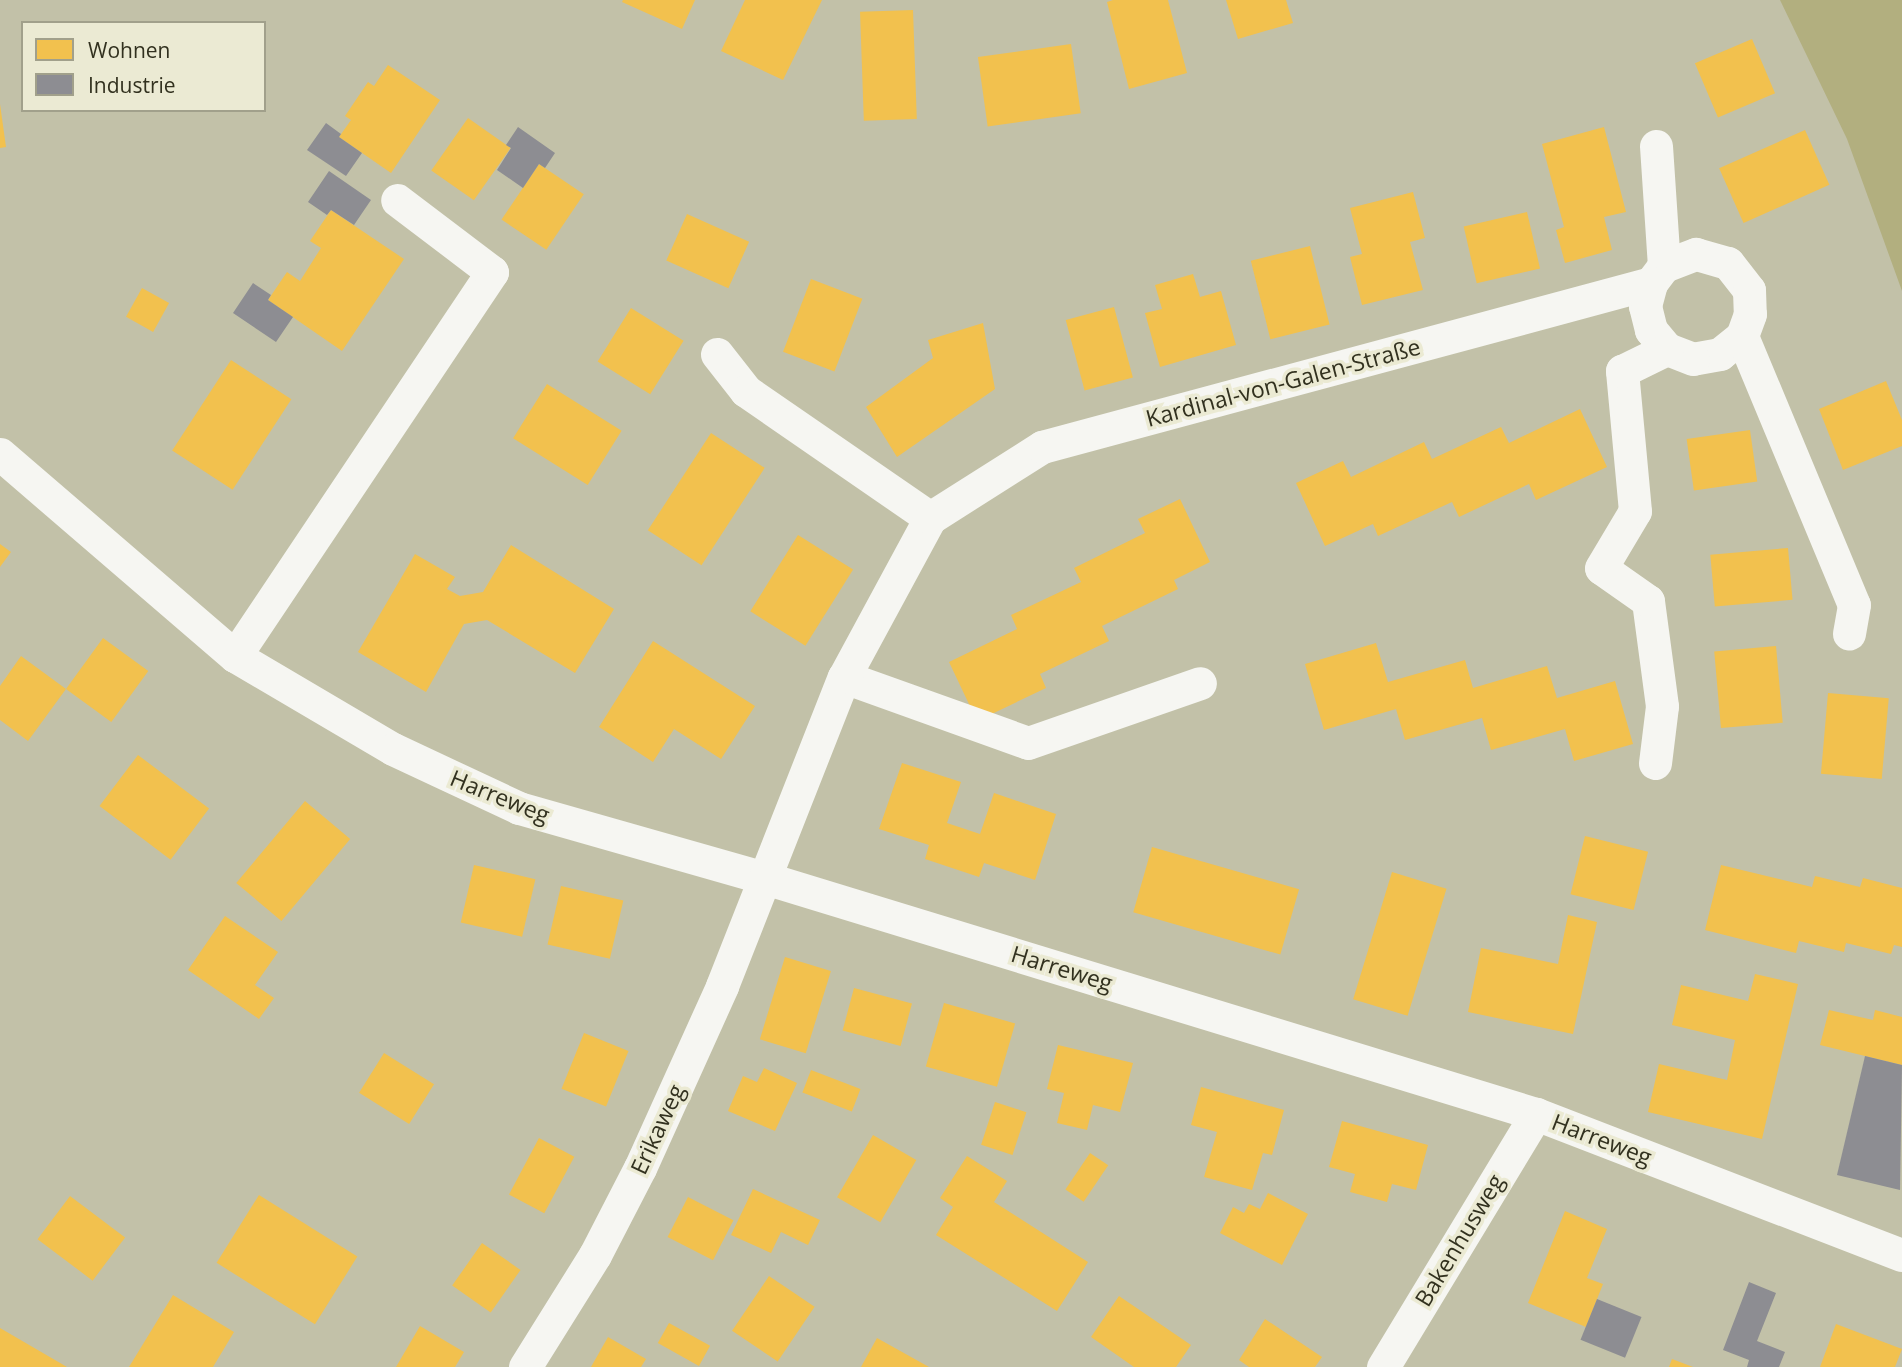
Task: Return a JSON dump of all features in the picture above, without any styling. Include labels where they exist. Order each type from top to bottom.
[{"type":"street","points":[[1656,146],[1658,274],[1645,306],[1651,330],[1667,349],[1693,359],[1720,354],[1742,336],[1854,606],[1850,634]]},
{"type":"street","points":[[235,656],[492,272],[397,200]]},
{"type":"street","name":"Kardinal-von-Galen-Straße","points":[[765,878],[845,677],[930,518],[1042,447],[1658,274],[1696,254],[1728,263],[1749,290],[1750,314],[1742,336]]},
{"type":"street","points":[[1655,763],[1662,706],[1648,601],[1601,568],[1635,511],[1622,371],[1667,349]]},
{"type":"street","points":[[717,354],[746,391],[930,518]]},
{"type":"street","name":"Harreweg","points":[[0,453],[235,656],[393,749],[519,808],[765,878],[1536,1114],[1902,1255]]},
{"type":"street","points":[[845,677],[1028,743],[1200,683]]},
{"type":"street","name":"Erikaweg","points":[[525,1367],[595,1255],[640,1168],[722,986],[765,878]]},
{"type":"street","name":"Bakenhusweg","points":[[1383,1367],[1536,1114]]},
{"type":"shaded area","points":[[1780,0],[1902,0],[1902,291],[1847,139]]},
{"type":"building: Wohnen","points":[[695,0],[682,29],[622,2]]},
{"type":"building: Wohnen","points":[[745,0],[822,0],[783,80],[721,51]]},
{"type":"building: Wohnen","points":[[1168,0],[1187,73],[1129,89],[1107,2]]},
{"type":"building: Wohnen","points":[[1226,0],[1286,0],[1293,23],[1238,39]]},
{"type":"building: Wohnen","points":[[913,10],[917,119],[864,121],[860,12]]},
{"type":"building: Wohnen","points":[[1752,39],[1775,93],[1718,118],[1695,63]]},
{"type":"building: Wohnen","points":[[1071,44],[1081,113],[988,126],[978,57]]},
{"type":"building: Wohnen","points":[[388,65],[440,100],[391,173],[339,137],[351,120],[345,116],[368,82],[374,86]]},
{"type":"building: Wohnen","points":[[0,104],[6,147],[0,148]]},
{"type":"building: Wohnen","points":[[468,118],[511,148],[474,200],[431,170]]},
{"type":"building: Wohnen","points":[[1604,127],[1626,212],[1604,217],[1612,250],[1565,263],[1556,230],[1564,227],[1542,144]]},
{"type":"building: Wohnen","points":[[1805,130],[1829,185],[1744,223],[1719,168]]},
{"type":"building: Wohnen","points":[[539,164],[584,194],[546,250],[502,220]]},
{"type":"building: Wohnen","points":[[1413,192],[1425,238],[1410,242],[1423,290],[1362,305],[1350,257],[1362,254],[1350,208]]},
{"type":"building: Wohnen","points":[[331,210],[404,259],[342,351],[268,300],[287,272],[300,281],[321,248],[310,241]]},
{"type":"building: Wohnen","points":[[1527,212],[1540,269],[1477,283],[1464,227]]},
{"type":"building: Wohnen","points":[[687,214],[749,242],[728,288],[666,261]]},
{"type":"building: Wohnen","points":[[1310,246],[1330,325],[1270,339],[1251,261]]},
{"type":"building: Wohnen","points":[[1193,274],[1200,297],[1221,291],[1236,345],[1160,367],[1145,313],[1162,309],[1155,285]]},
{"type":"building: Wohnen","points":[[811,279],[862,299],[834,372],[783,352]]},
{"type":"building: Wohnen","points":[[142,288],[169,303],[153,332],[126,317]]},
{"type":"building: Wohnen","points":[[1114,307],[1133,378],[1085,390],[1066,320]]},
{"type":"building: Wohnen","points":[[631,308],[684,341],[650,394],[598,361]]},
{"type":"building: Wohnen","points":[[983,323],[995,389],[897,457],[866,407],[933,358],[928,340]]},
{"type":"building: Wohnen","points":[[231,360],[291,399],[233,490],[172,451]]},
{"type":"building: Wohnen","points":[[1886,381],[1902,420],[1902,446],[1843,470],[1819,409]]},
{"type":"building: Wohnen","points":[[547,384],[622,431],[588,485],[513,438]]},
{"type":"building: Wohnen","points":[[1580,409],[1607,467],[1536,500],[1529,484],[1459,517],[1452,502],[1378,536],[1373,524],[1325,546],[1296,483],[1343,461],[1351,477],[1424,442],[1432,459],[1501,427],[1509,443]]},
{"type":"building: Wohnen","points":[[1750,430],[1757,481],[1694,490],[1687,439]]},
{"type":"building: Wohnen","points":[[711,433],[765,468],[701,565],[648,530]]},
{"type":"building: Wohnen","points":[[1180,499],[1210,562],[1174,580],[1178,589],[1102,626],[1109,641],[1040,674],[1046,688],[977,721],[949,662],[1017,629],[1011,615],[1081,582],[1074,568],[1145,533],[1138,519]]},
{"type":"building: Wohnen","points":[[798,535],[853,569],[805,646],[750,611]]},
{"type":"building: Wohnen","points":[[0,544],[11,552],[0,567]]},
{"type":"building: Wohnen","points":[[511,545],[614,609],[575,673],[487,620],[464,624],[426,692],[358,652],[415,554],[455,577],[447,589],[460,596],[483,592]]},
{"type":"building: Wohnen","points":[[1788,548],[1793,600],[1715,607],[1710,555]]},
{"type":"building: Wohnen","points":[[103,638],[148,671],[111,722],[66,689]]},
{"type":"building: Wohnen","points":[[653,641],[755,706],[721,759],[674,729],[653,762],[599,727]]},
{"type":"building: Wohnen","points":[[1376,643],[1388,682],[1465,660],[1473,688],[1547,666],[1557,698],[1615,681],[1633,744],[1574,761],[1565,729],[1491,750],[1482,718],[1405,740],[1396,709],[1324,730],[1305,664]]},
{"type":"building: Wohnen","points":[[1776,646],[1783,723],[1721,728],[1714,651]]},
{"type":"building: Wohnen","points":[[21,656],[66,689],[28,741],[0,720],[0,686]]},
{"type":"building: Wohnen","points":[[1828,693],[1889,698],[1882,779],[1821,774]]},
{"type":"building: Wohnen","points":[[138,755],[209,809],[171,860],[99,806]]},
{"type":"building: Wohnen","points":[[902,763],[961,782],[947,823],[980,834],[994,793],[1056,814],[1035,880],[984,863],[979,877],[925,859],[929,845],[879,829]]},
{"type":"building: Wohnen","points":[[305,801],[350,839],[281,921],[236,883]]},
{"type":"building: Wohnen","points":[[1585,836],[1648,852],[1634,910],[1570,894]]},
{"type":"building: Wohnen","points":[[1152,847],[1299,889],[1280,955],[1133,912]]},
{"type":"building: Wohnen","points":[[474,865],[535,879],[522,937],[461,922]]},
{"type":"building: Wohnen","points":[[1721,865],[1812,887],[1815,876],[1860,887],[1863,878],[1902,888],[1902,947],[1894,945],[1891,954],[1846,943],[1844,952],[1799,941],[1796,953],[1705,930]]},
{"type":"building: Wohnen","points":[[1392,872],[1447,889],[1408,1016],[1353,999]]},
{"type":"building: Wohnen","points":[[561,886],[623,900],[610,959],[548,944]]},
{"type":"building: Wohnen","points":[[1568,915],[1597,922],[1573,1034],[1468,1012],[1481,948],[1558,964]]},
{"type":"building: Wohnen","points":[[225,916],[278,952],[255,985],[274,998],[259,1019],[188,970]]},
{"type":"building: Wohnen","points":[[785,957],[831,971],[806,1053],[760,1039]]},
{"type":"building: Wohnen","points":[[1755,974],[1798,984],[1762,1139],[1648,1112],[1659,1064],[1727,1080],[1735,1040],[1672,1025],[1681,985],[1748,1001]]},
{"type":"building: Wohnen","points":[[854,988],[912,1004],[901,1046],[843,1031]]},
{"type":"building: Wohnen","points":[[944,1003],[1015,1023],[997,1087],[926,1066]]},
{"type":"building: Wohnen","points":[[1829,1010],[1873,1020],[1875,1010],[1902,1017],[1902,1065],[1820,1045]]},
{"type":"building: Wohnen","points":[[584,1033],[629,1051],[606,1107],[562,1089]]},
{"type":"building: Wohnen","points":[[1058,1045],[1133,1063],[1120,1112],[1093,1105],[1087,1130],[1057,1123],[1064,1093],[1047,1089]]},
{"type":"building: Wohnen","points":[[384,1053],[434,1084],[409,1124],[359,1093]]},
{"type":"building: Wohnen","points":[[764,1068],[797,1083],[775,1131],[728,1111],[743,1076],[757,1082]]},
{"type":"building: Wohnen","points":[[811,1070],[860,1089],[852,1111],[802,1092]]},
{"type":"building: Wohnen","points":[[1201,1087],[1284,1110],[1272,1155],[1263,1153],[1252,1190],[1204,1177],[1217,1132],[1191,1125]]},
{"type":"building: Wohnen","points":[[995,1102],[1026,1112],[1012,1155],[981,1145]]},
{"type":"building: Wohnen","points":[[1342,1121],[1428,1145],[1416,1190],[1392,1184],[1387,1202],[1350,1192],[1355,1174],[1329,1167]]},
{"type":"building: Wohnen","points":[[873,1135],[916,1160],[880,1222],[837,1197]]},
{"type":"building: Wohnen","points":[[539,1138],[574,1157],[544,1213],[509,1195]]},
{"type":"building: Wohnen","points":[[1090,1153],[1108,1165],[1084,1202],[1065,1189]]},
{"type":"building: Wohnen","points":[[967,1156],[1007,1181],[994,1202],[1088,1262],[1057,1311],[936,1235],[953,1207],[940,1198]]},
{"type":"building: Wohnen","points":[[753,1189],[820,1220],[808,1245],[781,1232],[771,1253],[731,1235]]},
{"type":"building: Wohnen","points":[[1268,1193],[1308,1214],[1282,1265],[1220,1233],[1233,1207],[1244,1213],[1249,1204],[1260,1209]]},
{"type":"building: Wohnen","points":[[259,1195],[357,1256],[315,1324],[217,1263]]},
{"type":"building: Wohnen","points":[[70,1196],[125,1238],[93,1281],[38,1239]]},
{"type":"building: Wohnen","points":[[688,1197],[733,1220],[713,1260],[668,1237]]},
{"type":"building: Wohnen","points":[[1565,1211],[1607,1229],[1587,1278],[1603,1284],[1586,1327],[1528,1303]]},
{"type":"building: Wohnen","points":[[482,1243],[521,1270],[491,1313],[452,1286]]},
{"type":"building: Wohnen","points":[[769,1276],[815,1307],[778,1361],[732,1331]]},
{"type":"building: Wohnen","points":[[173,1295],[234,1332],[213,1367],[129,1367]]},
{"type":"building: Wohnen","points":[[1119,1296],[1191,1345],[1176,1367],[1134,1367],[1091,1337]]},
{"type":"building: Wohnen","points":[[1265,1319],[1322,1357],[1315,1367],[1249,1367],[1239,1360]]},
{"type":"building: Wohnen","points":[[669,1323],[710,1346],[699,1366],[658,1343]]},
{"type":"building: Wohnen","points":[[1836,1324],[1902,1349],[1895,1367],[1820,1367]]},
{"type":"building: Wohnen","points":[[420,1326],[464,1352],[455,1367],[396,1367]]},
{"type":"building: Wohnen","points":[[0,1328],[67,1367],[0,1367]]},
{"type":"building: Wohnen","points":[[608,1337],[646,1359],[641,1367],[591,1367]]},
{"type":"building: Wohnen","points":[[877,1338],[929,1367],[861,1367]]},
{"type":"building: Wohnen","points":[[1672,1359],[1693,1367],[1669,1367]]},
{"type":"building: Industrie","points":[[326,123],[341,134],[339,137],[362,153],[346,176],[307,150]]},
{"type":"building: Industrie","points":[[518,127],[555,153],[545,168],[539,164],[523,188],[497,170],[511,148],[506,145]]},
{"type":"building: Industrie","points":[[329,171],[371,200],[354,225],[331,210],[327,215],[308,202]]},
{"type":"building: Industrie","points":[[253,283],[271,295],[268,300],[293,317],[276,342],[233,313]]},
{"type":"building: Industrie","points":[[1865,1056],[1902,1065],[1900,1190],[1837,1175]]},
{"type":"building: Industrie","points":[[1749,1282],[1776,1293],[1757,1341],[1785,1352],[1779,1367],[1747,1367],[1749,1360],[1723,1350]]},
{"type":"building: Industrie","points":[[1597,1299],[1642,1317],[1625,1358],[1581,1340]]}]
